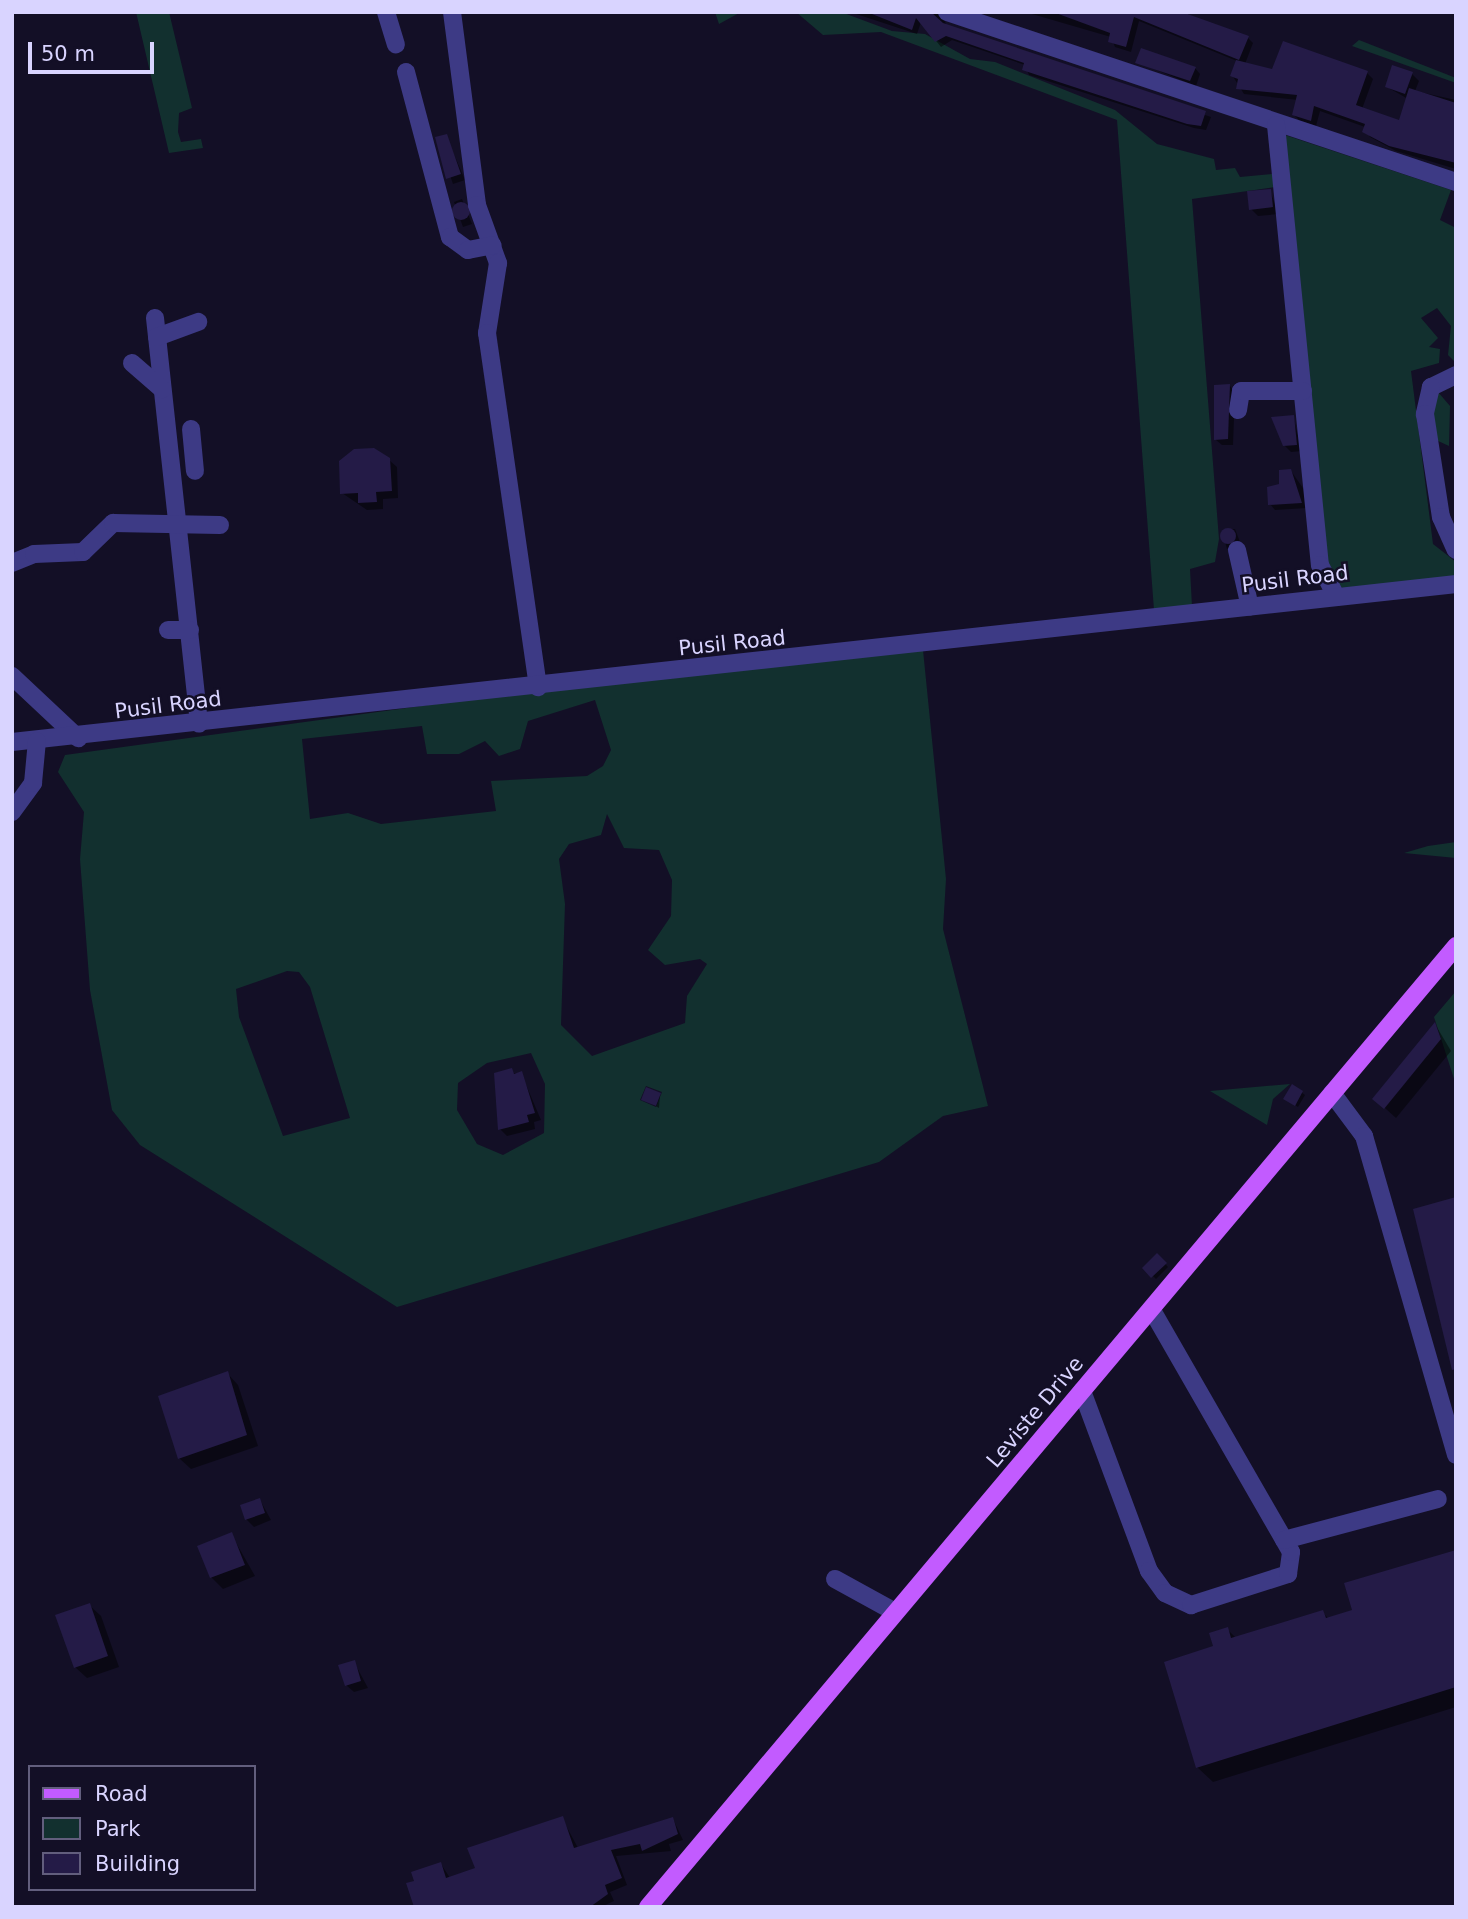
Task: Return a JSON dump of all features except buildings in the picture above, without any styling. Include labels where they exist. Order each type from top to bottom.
[{"type":"main road","name":"Leviste Drive","points":[[648,1907],[1456,946]]},
{"type":"street","points":[[386,12],[396,44]]},
{"type":"street","points":[[452,12],[475,197],[493,244],[499,281],[487,333],[538,687]]},
{"type":"street","points":[[947,12],[1276,125],[1456,182]]},
{"type":"street","points":[[406,72],[449,234],[468,250],[493,244]]},
{"type":"street","points":[[1276,125],[1321,572],[1336,597]]},
{"type":"street","points":[[155,318],[179,523],[194,600],[190,630],[199,724]]},
{"type":"street","points":[[157,337],[198,322]]},
{"type":"street","points":[[132,363],[162,388]]},
{"type":"street","points":[[1456,375],[1431,387],[1425,414],[1441,517],[1456,550]]},
{"type":"street","points":[[1238,410],[1241,391],[1303,391]]},
{"type":"street","points":[[191,429],[195,471]]},
{"type":"street","points":[[170,457],[193,449]]},
{"type":"street","points":[[12,564],[27,555],[83,552],[113,523],[220,525]]},
{"type":"street","points":[[1237,550],[1250,607]]},
{"type":"street","name":"Pusil Road","points":[[12,742],[78,738],[1456,584]]},
{"type":"street","points":[[168,630],[190,630]]},
{"type":"street","points":[[12,676],[78,738]]},
{"type":"street","points":[[12,812],[33,783],[37,741]]},
{"type":"street","points":[[1332,1093],[1364,1136],[1456,1455]]},
{"type":"street","points":[[1082,1391],[1149,1571],[1164,1593],[1191,1605],[1288,1574],[1293,1560],[1284,1540],[1151,1309]]},
{"type":"street","points":[[1284,1540],[1438,1499]]},
{"type":"street","points":[[835,1578],[895,1612]]},
{"type":"green space","points":[[136,12],[169,12],[192,108],[179,113],[178,132],[181,142],[201,139],[203,148],[169,153]]},
{"type":"green space","points":[[715,12],[741,12],[719,24]]},
{"type":"green space","points":[[796,12],[841,12],[892,31],[925,34],[970,59],[995,62],[1115,110],[1157,144],[1214,159],[1216,170],[1235,168],[1240,177],[1273,174],[1275,187],[1192,199],[1219,539],[1215,562],[1190,569],[1192,606],[1154,610],[1117,120],[881,32],[823,35]]},
{"type":"green space","points":[[1359,40],[1456,78],[1456,83],[1352,46]]},
{"type":"green space","points":[[1279,133],[1451,190],[1440,220],[1456,228],[1456,363],[1448,355],[1451,326],[1437,308],[1421,318],[1438,338],[1429,347],[1440,349],[1439,363],[1411,371],[1433,544],[1456,562],[1456,576],[1346,589],[1328,583]]},
{"type":"green space","points":[[1438,392],[1450,406],[1449,446],[1436,440],[1431,414]]},
{"type":"green space","points":[[923,650],[946,879],[943,929],[988,1106],[943,1116],[879,1162],[397,1307],[140,1145],[112,1110],[90,990],[80,859],[84,812],[58,772],[65,755],[443,703]],"holes":[[[595,700],[611,750],[603,766],[587,776],[491,781],[496,811],[381,824],[348,813],[310,819],[302,739],[422,726],[427,754],[459,754],[485,741],[499,756],[520,749],[528,721]],[[607,814],[624,848],[659,850],[672,880],[671,916],[648,950],[665,965],[700,959],[707,964],[687,996],[685,1023],[592,1056],[561,1025],[565,904],[559,859],[569,844],[601,835]],[[287,971],[299,972],[310,987],[350,1118],[283,1136],[239,1017],[236,989]],[[531,1053],[545,1084],[544,1133],[503,1155],[477,1144],[457,1110],[458,1083],[487,1063]],[[646,1086],[662,1092],[656,1107],[640,1100]]]},
{"type":"green space","points":[[1456,842],[1456,858],[1404,853],[1428,846]]},
{"type":"green space","points":[[1456,991],[1456,1085],[1434,1017]]},
{"type":"green space","points":[[1290,1084],[1273,1099],[1267,1125],[1210,1091]]}]
